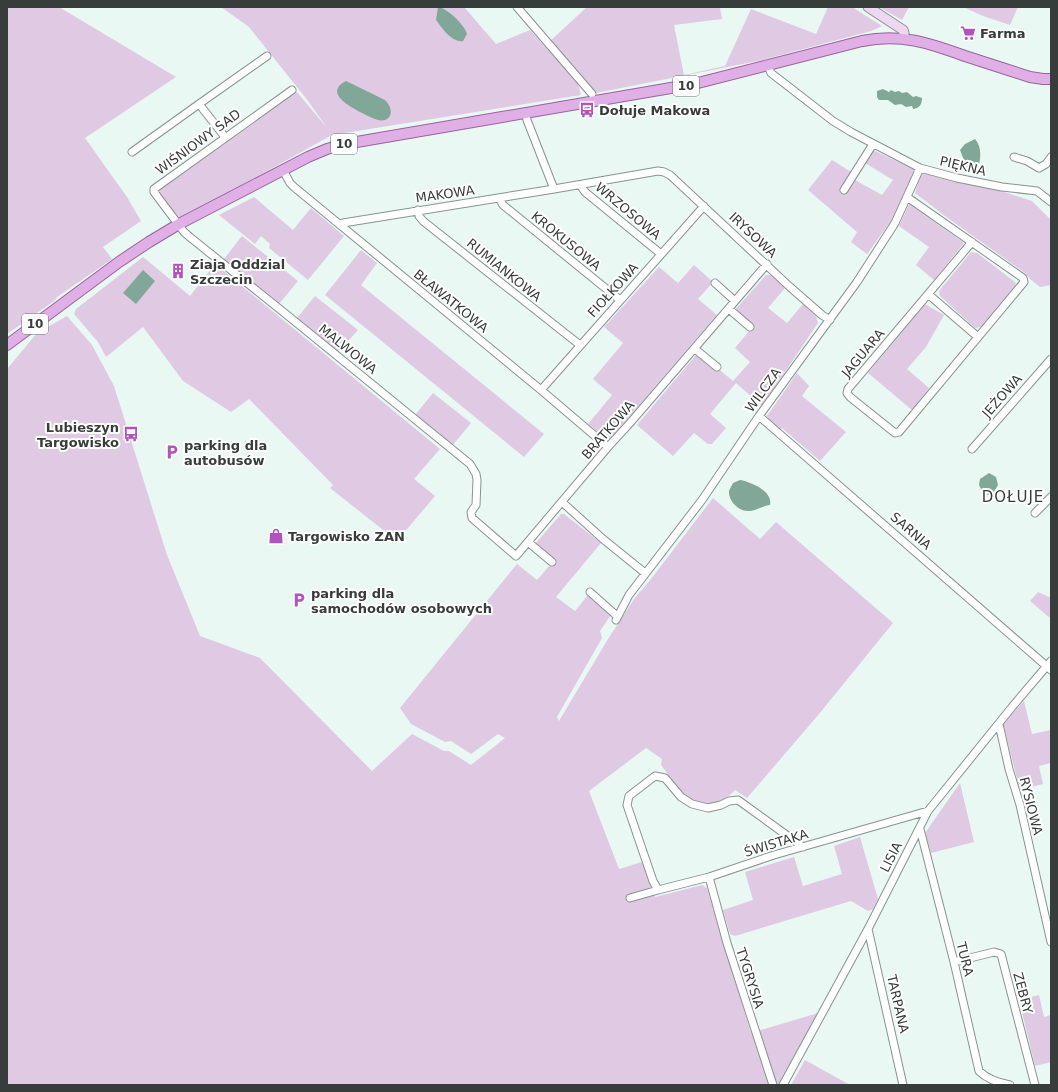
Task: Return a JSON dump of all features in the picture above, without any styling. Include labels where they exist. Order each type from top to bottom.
[{"type":"main road","name":"10","points":[[7,345],[119,262],[179,224],[322,151],[345,144],[694,84],[872,39],[904,38],[929,43],[1030,77],[1051,79]]},
{"type":"street","points":[[517,7],[592,94]]},
{"type":"street","points":[[868,7],[903,30],[904,38]]},
{"type":"street","points":[[132,152],[267,56]]},
{"type":"street","name":"PIĘKNA","points":[[768,66],[771,73],[834,121],[872,144],[920,168],[965,180],[1002,187],[1036,191],[1051,202]]},
{"type":"street","name":"WIŚNIOWY SAD","points":[[179,224],[154,192],[154,189],[292,90]]},
{"type":"street","points":[[199,104],[225,137]]},
{"type":"street","points":[[526,113],[527,120],[554,189]]},
{"type":"street","points":[[844,190],[872,144]]},
{"type":"street","points":[[1014,157],[1027,161],[1040,168],[1046,164],[1051,157]]},
{"type":"street","name":"WILCZA","points":[[590,592],[617,618],[629,595],[702,500],[759,416],[857,282],[895,223],[920,168]]},
{"type":"street","name":"BŁAWATKOWA","points":[[283,170],[294,187],[608,447]]},
{"type":"street","name":"MAKOWA","points":[[340,225],[343,223],[418,210],[580,185],[658,171]]},
{"type":"street","name":"IRYSOWA","points":[[658,171],[670,175],[790,287],[822,315],[830,320]]},
{"type":"street","name":"WRZOSOWA","points":[[580,185],[585,192],[661,254]]},
{"type":"street","name":"JAGUARA","points":[[907,197],[972,242],[1023,278],[1024,282],[899,432],[895,433],[850,397],[847,393],[848,389],[972,242]]},
{"type":"street","name":"KROKUSOWA","points":[[499,198],[503,205],[620,300]]},
{"type":"street","name":"FIOŁKOWA","points":[[541,390],[704,206]]},
{"type":"street","name":"RUMIANKOWA","points":[[418,210],[419,216],[423,221],[580,345]]},
{"type":"street","name":"MALWOWA","points":[[179,224],[191,238],[288,315],[470,464],[476,474],[477,480],[476,505]]},
{"type":"street","name":"BRATKOWA","points":[[476,505],[471,512],[472,518],[516,556],[608,447],[767,264]]},
{"type":"street","points":[[714,283],[735,301]]},
{"type":"street","points":[[928,294],[978,337]]},
{"type":"street","points":[[729,309],[750,327]]},
{"type":"street","points":[[694,349],[717,367]]},
{"type":"street","name":"JEŻOWA","points":[[972,449],[1051,359]]},
{"type":"street","name":"SARNIA","points":[[759,416],[1050,665]]},
{"type":"street","points":[[1035,513],[1051,497]]},
{"type":"street","points":[[562,502],[603,539],[645,573]]},
{"type":"street","points":[[528,542],[552,562]]},
{"type":"street","name":"LISIA","points":[[783,1085],[868,929],[928,811],[998,724],[1050,665]]},
{"type":"street","name":"RYSIOWA","points":[[998,724],[1020,805],[1051,942]]},
{"type":"street","points":[[658,890],[653,881],[627,805],[629,796],[655,776],[665,778],[681,797],[692,804],[708,808],[721,805],[729,801],[738,800],[803,846]]},
{"type":"street","name":"ŚWISTAKA","points":[[630,898],[709,877],[803,846],[928,811]]},
{"type":"street","name":"TURA","points":[[920,829],[980,1071],[984,1076],[1002,1084],[1010,1085]]},
{"type":"street","name":"TYGRYSIA","points":[[709,877],[727,943],[772,1085]]},
{"type":"street","name":"TARPANA","points":[[868,929],[903,1085]]},
{"type":"street","name":"ZEBRY","points":[[954,962],[994,952],[1001,954],[1035,1085]]},
{"type":"shaded area","points":[[7,7],[59,7],[176,77],[85,138],[127,197],[141,221],[103,247],[112,259],[7,334]]},
{"type":"shaded area","points":[[221,7],[464,7],[496,44],[530,30],[578,83],[581,95],[332,135],[182,218],[177,216],[159,192],[159,188],[296,91],[328,129],[305,97],[249,27]]},
{"type":"shaded area","points":[[438,7],[451,14],[466,30],[467,34],[463,41],[455,40],[444,31],[436,20]]},
{"type":"shaded area","points":[[587,7],[720,7],[722,19],[674,25],[684,75],[725,66],[751,9],[816,34],[828,7],[852,7],[882,26],[871,31],[758,61],[596,93],[550,41]]},
{"type":"shaded area","points":[[879,7],[909,7],[902,20]]},
{"type":"shaded area","points":[[963,7],[1018,7],[1010,25],[983,16]]},
{"type":"shaded area","points":[[346,81],[385,100],[391,111],[389,117],[383,120],[375,119],[358,111],[343,101],[337,93],[337,89]]},
{"type":"shaded area","points":[[883,89],[889,92],[891,90],[902,93],[907,92],[913,97],[916,96],[922,98],[921,104],[919,107],[913,109],[912,106],[906,107],[901,104],[895,105],[888,100],[879,100],[877,97],[877,91]]},
{"type":"shaded area","points":[[975,139],[979,146],[980,153],[978,168],[967,168],[960,150],[965,144]]},
{"type":"shaded area","points":[[873,150],[915,170],[891,221],[867,254],[851,242],[857,232],[808,190],[832,160],[851,172],[843,187],[849,190],[855,180],[882,195],[893,180],[865,163]]},
{"type":"shaded area","points":[[921,173],[995,189],[1032,201],[1051,220],[1051,285],[1040,287],[1025,273],[915,193]]},
{"type":"shaded area","points":[[254,197],[293,230],[311,208],[344,236],[308,280],[269,248],[270,244],[261,236],[255,244],[219,215]]},
{"type":"shaded area","points":[[909,204],[964,243],[934,280],[916,265],[929,247],[899,226]]},
{"type":"shaded area","points":[[242,236],[298,281],[279,304],[224,259]]},
{"type":"shaded area","points":[[361,250],[377,263],[361,285],[544,434],[524,457],[325,295]]},
{"type":"shaded area","points":[[971,252],[977,253],[1015,282],[1016,287],[982,327],[975,328],[940,296],[939,291]]},
{"type":"shaded area","points":[[143,257],[190,296],[215,264],[440,449],[414,479],[435,496],[397,541],[330,488],[333,485],[249,399],[231,412],[183,381],[143,327],[106,357],[98,342],[74,314],[76,309]]},
{"type":"shaded area","points":[[694,265],[713,282],[698,299],[717,315],[610,439],[606,438],[588,424],[612,395],[593,379],[623,343],[604,327],[659,267],[678,283]]},
{"type":"shaded area","points":[[143,270],[155,281],[136,304],[123,293]]},
{"type":"shaded area","points":[[766,275],[772,275],[785,288],[768,308],[787,323],[803,304],[816,316],[818,323],[762,406],[736,383],[710,414],[726,428],[712,444],[708,444],[694,433],[673,456],[637,425],[696,355],[715,371],[721,371],[733,381],[750,362],[735,348],[749,331],[754,330],[754,325],[735,310]]},
{"type":"shaded area","points":[[315,296],[358,330],[338,352],[297,318]]},
{"type":"shaded area","points":[[925,304],[944,315],[926,347],[907,369],[929,388],[912,410],[868,373]]},
{"type":"shaded area","points":[[67,316],[92,345],[114,386],[167,555],[200,636],[260,658],[372,771],[412,734],[444,751],[449,751],[471,765],[505,738],[498,734],[471,754],[451,741],[445,742],[411,724],[400,708],[517,564],[537,580],[550,565],[554,564],[535,544],[561,514],[564,514],[601,543],[556,597],[575,611],[588,595],[611,615],[600,631],[602,638],[557,717],[559,721],[608,639],[634,599],[713,498],[760,539],[776,522],[893,623],[819,714],[747,798],[735,790],[727,797],[717,802],[707,804],[699,803],[684,794],[661,765],[662,759],[646,748],[589,791],[619,869],[642,862],[655,897],[702,885],[707,888],[751,1033],[818,1013],[779,1085],[7,1085],[7,369],[37,333]]},
{"type":"shaded area","points":[[797,373],[809,386],[802,396],[846,432],[820,461],[782,428],[780,430],[769,420],[767,416]]},
{"type":"shaded area","points":[[433,393],[471,423],[452,446],[415,415]]},
{"type":"shaded area","points":[[989,473],[996,477],[998,485],[994,492],[988,495],[982,491],[979,485],[980,479]]},
{"type":"shaded area","points":[[740,480],[755,485],[765,491],[770,500],[770,505],[752,511],[745,511],[738,508],[732,502],[729,491],[733,483]]},
{"type":"shaded area","points":[[1038,592],[1051,598],[1051,619],[1030,601]]},
{"type":"shaded area","points":[[1024,701],[1032,734],[1051,730],[1051,763],[1039,766],[1043,784],[1020,790],[1003,724]]},
{"type":"shaded area","points":[[960,783],[974,842],[931,853],[925,833]]},
{"type":"shaded area","points":[[860,837],[878,899],[873,909],[868,911],[851,901],[735,936],[730,934],[723,910],[753,900],[745,872],[794,857],[803,886],[842,874],[834,846]]},
{"type":"shaded area","points":[[1039,995],[1044,1017],[1051,1015],[1051,1062],[1035,1066],[1019,1000]]},
{"type":"shaded area","points":[[805,1060],[850,1085],[791,1085]]},
{"type":"place","name":"Farma","points":[[968,33]]},
{"type":"place","name":"Dołuje Makowa","points":[[587,110]]},
{"type":"place","name":"Ziaja Oddzial Szczecin","points":[[178,271]]},
{"type":"place","name":"Lubieszyn Targowisko","points":[[131,434]]},
{"type":"place","name":"parking dla autobusów","points":[[172,452]]},
{"type":"place","name":"Targowisko ZAN","points":[[276,536]]},
{"type":"place","name":"parking dla samochodów osobowych","points":[[299,600]]},
{"type":"district","name":"DOŁUJE","points":[[1013,497]]}]
